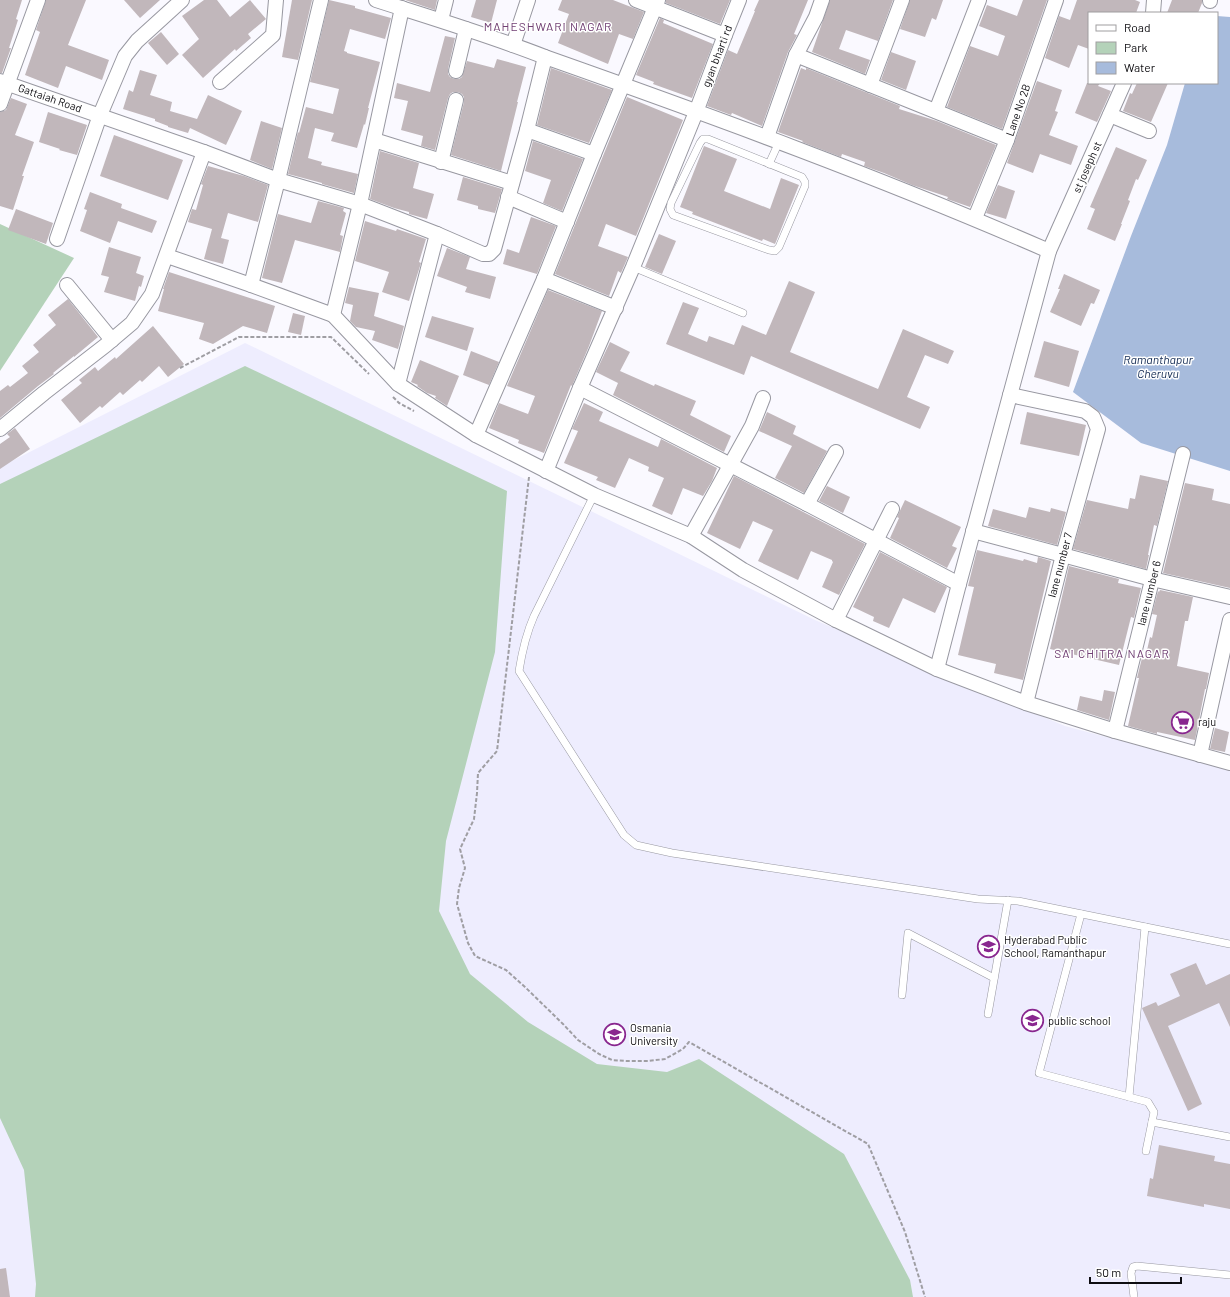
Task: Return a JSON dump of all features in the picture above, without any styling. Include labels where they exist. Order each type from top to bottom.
[{"type":"street","points":[[0,104],[4,83],[38,0]]},
{"type":"street","points":[[56,239],[100,115],[125,56],[138,41],[182,0]]},
{"type":"street","points":[[220,82],[273,35],[276,0]]},
{"type":"street","points":[[251,285],[321,0]]},
{"type":"street","points":[[376,0],[513,45],[773,140],[974,218],[1049,251]]},
{"type":"street","points":[[440,20],[446,0]]},
{"type":"street","points":[[513,45],[528,0]]},
{"type":"street","points":[[636,0],[657,4],[725,34]]},
{"type":"street","name":"gyan bharti rd","points":[[546,470],[633,267],[696,112],[739,0]]},
{"type":"street","points":[[773,140],[796,55],[816,17],[822,0]]},
{"type":"street","points":[[870,85],[902,0]]},
{"type":"street","points":[[936,111],[979,0]]},
{"type":"street","name":"Lane No 2B","points":[[974,218],[1007,140],[1056,0]]},
{"type":"street","points":[[1153,12],[1154,0]]},
{"type":"street","points":[[476,434],[544,279],[594,154],[657,4]]},
{"type":"street","points":[[333,315],[360,204],[402,8]]},
{"type":"street","points":[[456,71],[466,29]]},
{"type":"street","points":[[796,55],[1007,140]]},
{"type":"street","points":[[545,57],[527,130],[508,197],[567,222]]},
{"type":"street","name":"Gattaiah Road","points":[[4,83],[100,115],[278,180],[360,204],[437,234],[483,254],[489,254],[494,248],[508,197]]},
{"type":"street","name":"st joseph st","points":[[937,669],[1049,251],[1124,84]]},
{"type":"street","points":[[441,162],[456,100]]},
{"type":"street","points":[[1110,115],[1149,131]]},
{"type":"street","points":[[527,130],[594,154]]},
{"type":"street","points":[[374,140],[512,183]]},
{"type":"street","points":[[0,430],[132,323],[152,294],[204,152]]},
{"type":"street","points":[[393,388],[437,234]]},
{"type":"street","points":[[167,256],[333,315],[393,388],[476,434],[594,495],[690,536],[743,570],[836,620],[937,669],[1026,703],[1115,731],[1230,763]]},
{"type":"street","points":[[544,279],[616,308]]},
{"type":"street","points":[[67,285],[112,340]]},
{"type":"street","points":[[580,388],[730,464],[959,584]]},
{"type":"street","name":"lane number 7","points":[[1010,396],[1085,411],[1093,418],[1098,429],[1063,555],[1026,703]]},
{"type":"street","points":[[690,536],[752,426],[763,398]]},
{"type":"street","points":[[807,504],[836,452]]},
{"type":"street","name":"lane number 6","points":[[1115,731],[1183,454]]},
{"type":"street","points":[[836,620],[892,509]]},
{"type":"street","points":[[973,531],[1152,579],[1230,597]]},
{"type":"street","points":[[1200,755],[1230,620]]},
{"type":"lane","points":[[703,139],[708,139],[769,164],[802,178],[805,182],[805,186],[779,247],[775,251],[674,215],[670,209],[674,196],[703,139]]},
{"type":"lane","points":[[769,164],[773,140]]},
{"type":"lane","points":[[633,267],[743,313]]},
{"type":"lane","points":[[594,495],[526,633],[521,653],[519,672],[624,835],[636,845],[672,853],[978,899],[1018,901],[1230,944]]},
{"type":"lane","points":[[988,1014],[1008,900]]},
{"type":"lane","points":[[1081,914],[1039,1073],[1148,1102],[1154,1112],[1146,1151]]},
{"type":"lane","points":[[1129,1097],[1146,927]]},
{"type":"lane","points":[[902,995],[908,933],[994,978]]},
{"type":"lane","points":[[1152,1122],[1230,1137]]},
{"type":"lane","points":[[1134,1297],[1131,1273],[1133,1268],[1137,1266],[1230,1275]]},
{"type":"path","points":[[180,368],[239,337],[331,337],[371,376]]},
{"type":"path","points":[[393,388],[399,404],[420,414]]},
{"type":"path","points":[[529,474],[496,751],[478,773],[478,793],[474,819],[460,849],[465,868],[459,888],[458,904],[468,943],[475,956],[506,970],[578,1040],[599,1054],[612,1060],[648,1061],[665,1059],[683,1049],[690,1042],[868,1144],[905,1232],[925,1297]]},
{"type":"shaded area","name":"Osmania University","points":[[245,343],[815,620],[1065,726],[1230,770],[1230,1297],[0,1297],[0,467]]},
{"type":"green space","points":[[0,224],[74,258],[0,371]]},
{"type":"green space","points":[[245,366],[507,491],[495,652],[446,841],[439,911],[470,974],[528,1022],[597,1064],[667,1072],[699,1059],[844,1154],[910,1280],[913,1297],[35,1297],[36,1284],[24,1170],[0,1118],[0,484]]},
{"type":"water","name":"Ramanthapur Cheruvu","points":[[1218,16],[1230,17],[1230,471],[1141,443],[1073,392],[1131,236],[1167,145],[1185,84],[1218,84]]},
{"type":"building","points":[[0,0],[22,0],[16,19],[18,20],[9,48],[11,48],[2,73],[0,73]]},
{"type":"building","points":[[46,0],[86,0],[68,45],[109,60],[102,80],[66,66],[58,88],[25,75],[40,32],[36,30]]},
{"type":"building","points":[[124,0],[160,0],[140,18]]},
{"type":"building","points":[[204,0],[217,0],[230,17],[250,0],[266,19],[248,34],[251,38],[236,51],[235,49],[203,78],[182,55],[199,39],[182,16]]},
{"type":"building","points":[[292,0],[312,0],[298,60],[282,57]]},
{"type":"building","points":[[329,0],[355,6],[355,8],[391,18],[385,39],[350,29],[344,51],[380,62],[365,125],[364,124],[357,148],[331,141],[334,133],[315,128],[308,158],[322,162],[321,165],[358,174],[354,193],[288,174],[298,132],[299,133],[306,107],[333,114],[339,89],[310,82]]},
{"type":"building","points":[[405,0],[437,0],[435,10]]},
{"type":"building","points":[[476,0],[497,0],[491,23],[471,17]]},
{"type":"building","points":[[562,0],[613,0],[644,12],[633,39],[619,34],[608,64],[558,43],[569,14],[558,10]]},
{"type":"building","points":[[666,0],[730,0],[720,24],[666,3]]},
{"type":"building","points":[[759,0],[808,0],[794,34],[797,35],[788,52],[762,126],[732,113],[731,115],[707,106],[728,50],[737,54]]},
{"type":"building","points":[[830,0],[893,0],[878,41],[846,30],[839,49],[870,60],[865,74],[812,52]]},
{"type":"building","points":[[910,0],[943,0],[936,20],[932,18],[925,37],[900,29]]},
{"type":"building","points":[[1023,0],[1047,0],[1002,129],[947,107],[970,46],[998,56],[1005,36],[979,26],[987,5],[1017,16]]},
{"type":"building","points":[[1077,0],[1135,0],[1140,2],[1136,12],[1088,12],[1088,49],[1078,45],[1069,68],[1045,58],[1059,16],[1070,20]]},
{"type":"building","points":[[1172,0],[1202,0],[1198,12],[1167,12]]},
{"type":"building","points":[[660,18],[664,20],[663,23],[713,44],[692,98],[653,84],[654,82],[636,75]]},
{"type":"building","points":[[161,32],[179,54],[167,65],[148,43]]},
{"type":"building","points":[[445,36],[455,38],[448,69],[448,74],[454,79],[459,79],[462,77],[467,61],[494,68],[497,59],[526,67],[501,171],[451,155],[464,102],[464,97],[458,92],[453,92],[448,98],[435,150],[421,146],[423,136],[401,130],[408,101],[394,98],[397,83],[430,92]]},
{"type":"building","points":[[891,52],[916,61],[906,90],[881,80]]},
{"type":"building","points":[[551,68],[612,90],[589,143],[537,125]]},
{"type":"building","points":[[801,68],[806,70],[806,68],[900,106],[899,109],[937,121],[996,145],[970,207],[947,199],[948,197],[912,185],[864,166],[865,162],[842,154],[841,157],[778,132]]},
{"type":"building","points":[[140,70],[157,75],[150,95],[172,102],[170,111],[197,119],[208,95],[242,111],[226,145],[190,128],[188,133],[168,127],[155,121],[155,119],[123,109],[129,90],[133,92]]},
{"type":"building","points":[[1037,81],[1062,90],[1055,111],[1058,112],[1049,135],[1078,146],[1071,165],[1040,154],[1033,173],[1007,163]]},
{"type":"building","points":[[1087,83],[1099,84],[1098,86],[1111,91],[1097,122],[1075,113]]},
{"type":"building","points":[[1137,84],[1168,84],[1151,122],[1123,111],[1130,93],[1132,94]]},
{"type":"building","points":[[627,97],[683,120],[636,236],[606,224],[598,246],[628,257],[621,273],[618,271],[609,296],[555,274]]},
{"type":"building","points":[[11,98],[27,104],[15,135],[34,142],[22,176],[24,176],[13,210],[0,206],[0,112],[6,110]]},
{"type":"building","points":[[48,112],[87,125],[77,155],[39,142]]},
{"type":"building","points":[[261,121],[282,128],[272,169],[250,160]]},
{"type":"building","points":[[114,135],[183,160],[168,200],[100,176]]},
{"type":"building","points":[[533,141],[583,159],[562,211],[543,203],[551,180],[525,171]]},
{"type":"building","points":[[704,146],[737,159],[724,191],[770,209],[781,178],[799,185],[775,244],[763,239],[762,241],[692,214],[693,212],[680,207]]},
{"type":"building","points":[[1116,147],[1147,160],[1138,180],[1136,179],[1128,200],[1130,201],[1115,241],[1087,229],[1095,209],[1090,207]]},
{"type":"building","points":[[380,151],[419,163],[413,188],[434,194],[427,219],[409,214],[409,212],[370,199]]},
{"type":"building","points":[[208,166],[244,176],[268,185],[258,222],[228,213],[221,238],[229,240],[223,264],[204,259],[212,229],[188,222],[192,209],[196,210],[203,185],[201,184]]},
{"type":"building","points":[[463,177],[502,189],[495,213],[478,209],[478,206],[457,200]]},
{"type":"building","points":[[998,185],[1015,191],[1006,219],[986,213]]},
{"type":"building","points":[[90,192],[122,204],[121,208],[157,221],[152,233],[118,221],[110,243],[80,231],[87,210],[84,209]]},
{"type":"building","points":[[318,201],[344,208],[343,211],[346,213],[340,235],[343,236],[340,252],[295,240],[282,283],[262,278],[278,214],[311,223]]},
{"type":"building","points":[[16,209],[53,223],[46,244],[8,230]]},
{"type":"building","points":[[531,217],[556,226],[537,274],[503,264],[507,249],[519,253]]},
{"type":"building","points":[[365,221],[396,231],[397,229],[426,239],[419,262],[421,263],[409,301],[382,292],[389,272],[355,261]]},
{"type":"building","points":[[659,234],[676,241],[662,274],[645,267]]},
{"type":"building","points":[[109,247],[141,257],[136,273],[144,276],[141,287],[139,286],[135,301],[104,292],[109,277],[101,275]]},
{"type":"building","points":[[447,248],[470,257],[466,269],[496,277],[490,299],[465,292],[467,287],[437,276]]},
{"type":"building","points":[[169,272],[275,306],[267,333],[243,326],[213,344],[199,339],[204,323],[158,311]]},
{"type":"building","points":[[1064,274],[1100,290],[1094,304],[1091,303],[1081,326],[1050,312],[1060,289],[1058,289]]},
{"type":"building","points":[[789,281],[815,292],[790,352],[878,389],[903,329],[954,351],[948,364],[925,355],[907,397],[930,407],[920,429],[751,356],[744,375],[666,344],[683,302],[699,308],[688,334],[707,342],[709,336],[734,345],[742,325],[766,335]]},
{"type":"building","points":[[349,287],[379,293],[374,316],[404,326],[398,349],[372,340],[375,331],[356,327],[350,321],[353,305],[345,303]]},
{"type":"building","points":[[548,290],[602,311],[544,453],[518,443],[519,440],[489,428],[499,403],[528,414],[535,396],[507,386]]},
{"type":"building","points":[[68,299],[98,337],[0,418],[0,391],[8,385],[10,387],[28,373],[22,366],[39,352],[33,345],[56,325],[48,315]]},
{"type":"building","points":[[293,313],[305,316],[301,335],[288,332]]},
{"type":"building","points":[[432,316],[474,328],[467,351],[425,337]]},
{"type":"building","points":[[153,326],[184,364],[168,377],[159,366],[142,382],[140,380],[123,395],[120,392],[102,408],[100,406],[80,423],[61,400],[82,383],[79,380],[95,367],[98,371],[115,357],[116,359]]},
{"type":"building","points":[[1044,341],[1079,351],[1069,387],[1034,377]]},
{"type":"building","points":[[610,342],[630,352],[620,371],[654,386],[655,384],[696,401],[690,415],[731,436],[724,452],[613,395],[618,383],[596,372]]},
{"type":"building","points":[[471,351],[499,362],[489,385],[463,375]]},
{"type":"building","points":[[420,360],[459,376],[447,406],[435,398],[436,396],[427,393],[417,386],[418,385],[411,382]]},
{"type":"building","points":[[584,403],[603,412],[599,421],[658,447],[661,439],[717,468],[712,481],[703,496],[683,488],[672,515],[652,506],[664,478],[648,471],[649,467],[629,458],[615,488],[596,480],[598,477],[564,463],[578,431],[572,429]]},
{"type":"building","points":[[767,412],[796,426],[793,434],[827,451],[804,493],[775,478],[792,446],[759,431]]},
{"type":"building","points":[[1027,412],[1086,425],[1079,456],[1020,444]]},
{"type":"building","points":[[15,428],[30,449],[0,469],[0,444],[10,437],[7,434]]},
{"type":"building","points":[[1140,475],[1168,481],[1157,526],[1154,525],[1146,569],[1073,549],[1087,500],[1128,509],[1130,498],[1135,499]]},
{"type":"building","points":[[734,476],[865,544],[839,595],[822,587],[833,562],[832,560],[811,551],[798,580],[758,561],[773,530],[753,521],[740,549],[707,533]]},
{"type":"building","points":[[1185,483],[1214,489],[1212,500],[1230,504],[1230,588],[1163,573]]},
{"type":"building","points":[[827,486],[850,497],[843,513],[819,501]]},
{"type":"building","points":[[905,500],[961,527],[952,546],[957,548],[947,568],[890,538]]},
{"type":"building","points":[[1029,507],[1050,512],[1051,508],[1066,512],[1057,545],[988,526],[993,509],[1026,518]]},
{"type":"building","points":[[977,550],[1023,561],[1024,559],[1037,563],[1038,557],[1051,561],[1023,680],[994,673],[996,664],[958,655],[974,587],[968,586]]},
{"type":"building","points":[[880,552],[947,587],[935,613],[903,598],[889,628],[873,621],[874,617],[853,607]]},
{"type":"building","points":[[1069,566],[1119,579],[1118,583],[1141,588],[1134,618],[1131,617],[1119,665],[1050,649]]},
{"type":"building","points":[[1160,590],[1193,597],[1188,621],[1185,621],[1177,666],[1209,673],[1195,740],[1157,732],[1157,734],[1128,726],[1142,658],[1145,659],[1150,637],[1152,638],[1157,615],[1152,614],[1158,591],[1159,592]]},
{"type":"building","points":[[1104,690],[1115,692],[1109,720],[1077,710],[1080,696],[1102,701]]},
{"type":"building","points":[[1215,728],[1229,732],[1225,752],[1210,749]]},
{"type":"building","points":[[1196,963],[1206,985],[1230,974],[1230,1027],[1219,1003],[1168,1026],[1202,1104],[1188,1111],[1142,1008],[1156,1002],[1158,1006],[1180,996],[1170,974]]},
{"type":"building","points":[[1159,1145],[1215,1156],[1214,1161],[1230,1164],[1230,1209],[1204,1204],[1204,1207],[1147,1196],[1150,1178],[1153,1179]]},
{"type":"building","points":[[6,1268],[10,1297],[0,1297],[0,1269]]},
{"type":"place","name":"raju","points":[[1182,722]]},
{"type":"place","name":"Hyderabad Public School, Ramanthapur","points":[[989,946]]},
{"type":"place","name":"public school","points":[[1032,1021]]},
{"type":"place","name":"Osmania University","points":[[615,1034]]},
{"type":"district","name":"MAHESHWARI NAGAR","points":[[548,27]]},
{"type":"district","name":"SAI CHITRA NAGAR","points":[[1112,654]]}]
